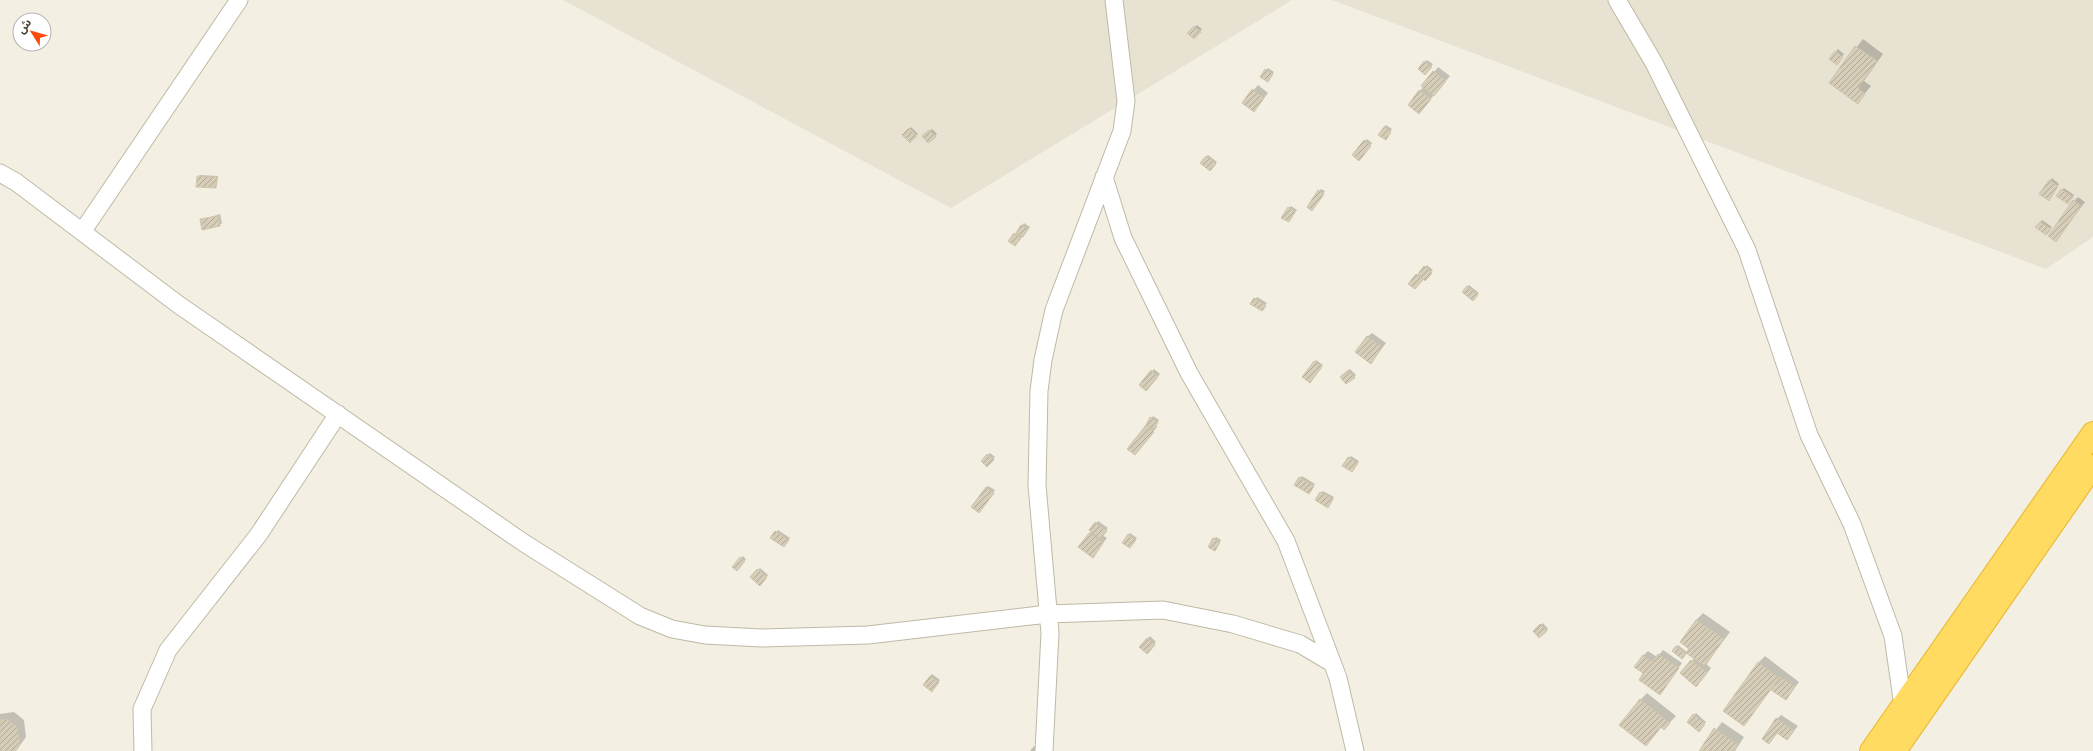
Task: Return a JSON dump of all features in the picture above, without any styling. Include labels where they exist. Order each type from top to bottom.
[{"type":"highway","points":[[1871,751],[2093,433]]},
{"type":"highway","points":[[1895,751],[2093,466]]},
{"type":"street","points":[[82,232],[239,0]]},
{"type":"street","points":[[1044,751],[1050,634],[1037,485],[1040,383],[1054,310],[1122,131],[1126,101],[1114,0]]},
{"type":"street","points":[[1617,0],[1654,63],[1747,250],[1809,435],[1852,524],[1892,636],[1902,706]]},
{"type":"street","points":[[0,173],[16,182],[179,305],[524,543],[640,616],[672,629],[705,635],[761,638],[868,635],[1048,614],[1163,610],[1233,624],[1300,644],[1332,663]]},
{"type":"street","points":[[1104,177],[1123,238],[1189,372],[1286,541],[1338,678],[1355,751]]},
{"type":"street","points":[[143,751],[142,709],[168,650],[259,534],[338,414]]},
{"type":"shaded area","points":[[563,0],[1292,0],[951,208]]},
{"type":"shaded area","points":[[1332,0],[2093,0],[2093,237],[2046,269]]},
{"type":"building","points":[[1194,26],[1201,32],[1194,39],[1187,33]]},
{"type":"building","points":[[1855,46],[1877,61],[1858,88],[1865,94],[1858,104],[1829,83]]},
{"type":"building","points":[[1835,51],[1843,57],[1837,65],[1829,59]]},
{"type":"building","points":[[1424,61],[1432,67],[1425,75],[1418,69]]},
{"type":"building","points":[[1265,69],[1273,74],[1268,82],[1260,77]]},
{"type":"building","points":[[1433,71],[1446,81],[1434,96],[1421,86]]},
{"type":"building","points":[[1252,89],[1264,98],[1254,112],[1242,103]]},
{"type":"building","points":[[1419,90],[1431,99],[1419,114],[1408,105]]},
{"type":"building","points":[[1384,127],[1391,132],[1386,140],[1378,135]]},
{"type":"building","points":[[909,128],[917,136],[910,143],[902,135]]},
{"type":"building","points":[[929,130],[936,137],[928,143],[922,136]]},
{"type":"building","points":[[1364,140],[1371,146],[1359,161],[1352,155]]},
{"type":"building","points":[[1206,156],[1216,164],[1210,171],[1200,163]]},
{"type":"building","points":[[197,176],[217,177],[216,188],[196,187]]},
{"type":"building","points":[[2049,180],[2058,186],[2049,201],[2039,194]]},
{"type":"building","points":[[2061,189],[2073,197],[2068,204],[2056,196]]},
{"type":"building","points":[[1318,190],[1324,194],[1312,211],[1307,207]]},
{"type":"building","points":[[2073,200],[2081,206],[2056,242],[2048,236]]},
{"type":"building","points":[[1288,207],[1295,212],[1289,222],[1281,218]]},
{"type":"building","points":[[218,216],[220,226],[202,230],[200,219]]},
{"type":"building","points":[[2040,222],[2051,229],[2046,235],[2035,227]]},
{"type":"building","points":[[1021,225],[1028,229],[1023,237],[1016,233]]},
{"type":"building","points":[[1014,233],[1021,238],[1015,246],[1008,241]]},
{"type":"building","points":[[1424,266],[1432,273],[1425,281],[1418,274]]},
{"type":"building","points":[[1416,274],[1423,280],[1415,289],[1408,284]]},
{"type":"building","points":[[1467,286],[1478,295],[1473,301],[1462,292]]},
{"type":"building","points":[[1254,298],[1266,306],[1262,311],[1250,304]]},
{"type":"building","points":[[1367,336],[1382,347],[1371,364],[1355,352]]},
{"type":"building","points":[[1314,361],[1322,367],[1310,383],[1302,377]]},
{"type":"building","points":[[1151,370],[1158,377],[1146,391],[1139,385]]},
{"type":"building","points":[[1348,370],[1355,378],[1346,384],[1340,377]]},
{"type":"building","points":[[1150,417],[1158,422],[1154,429],[1146,425]]},
{"type":"building","points":[[1146,425],[1154,432],[1135,455],[1127,449]]},
{"type":"building","points":[[987,454],[994,460],[987,467],[981,461]]},
{"type":"building","points":[[1348,457],[1358,463],[1352,472],[1342,466]]},
{"type":"building","points":[[1299,477],[1314,486],[1309,494],[1294,485]]},
{"type":"building","points":[[986,487],[994,493],[979,513],[971,507]]},
{"type":"building","points":[[1320,492],[1333,499],[1328,508],[1315,500]]},
{"type":"building","points":[[1095,522],[1107,531],[1100,539],[1089,530]]},
{"type":"building","points":[[775,531],[789,540],[784,547],[770,538]]},
{"type":"building","points":[[1089,533],[1103,543],[1093,558],[1078,547]]},
{"type":"building","points":[[1128,534],[1136,540],[1130,548],[1122,543]]},
{"type":"building","points":[[1213,538],[1220,542],[1215,551],[1208,547]]},
{"type":"building","points":[[740,557],[745,561],[737,571],[732,567]]},
{"type":"building","points":[[757,569],[767,577],[760,586],[750,577]]},
{"type":"building","points":[[1696,620],[1724,639],[1705,666],[1686,653],[1689,649],[1680,642]]},
{"type":"building","points":[[1540,624],[1547,631],[1539,638],[1533,631]]},
{"type":"building","points":[[1147,638],[1155,645],[1147,654],[1139,647]]},
{"type":"building","points":[[1676,646],[1686,654],[1682,659],[1672,651]]},
{"type":"building","points":[[1658,654],[1679,668],[1660,695],[1639,680],[1643,673],[1634,667],[1643,655],[1652,662]]},
{"type":"building","points":[[1691,660],[1707,673],[1696,687],[1680,673]]},
{"type":"building","points":[[1758,662],[1779,678],[1744,726],[1723,711]]},
{"type":"building","points":[[930,676],[939,682],[932,692],[923,685]]},
{"type":"building","points":[[1780,677],[1795,687],[1786,700],[1771,690]]},
{"type":"building","points":[[1640,699],[1670,723],[1664,730],[1661,727],[1646,746],[1619,725]]},
{"type":"building","points":[[1693,714],[1705,724],[1699,732],[1687,722]]},
{"type":"building","points":[[1776,718],[1794,731],[1787,740],[1777,733],[1769,744],[1762,739]]},
{"type":"building","points":[[6,719],[17,727],[20,745],[15,751],[0,751],[0,720]]},
{"type":"building","points":[[1714,728],[1738,745],[1734,751],[1699,751]]}]
